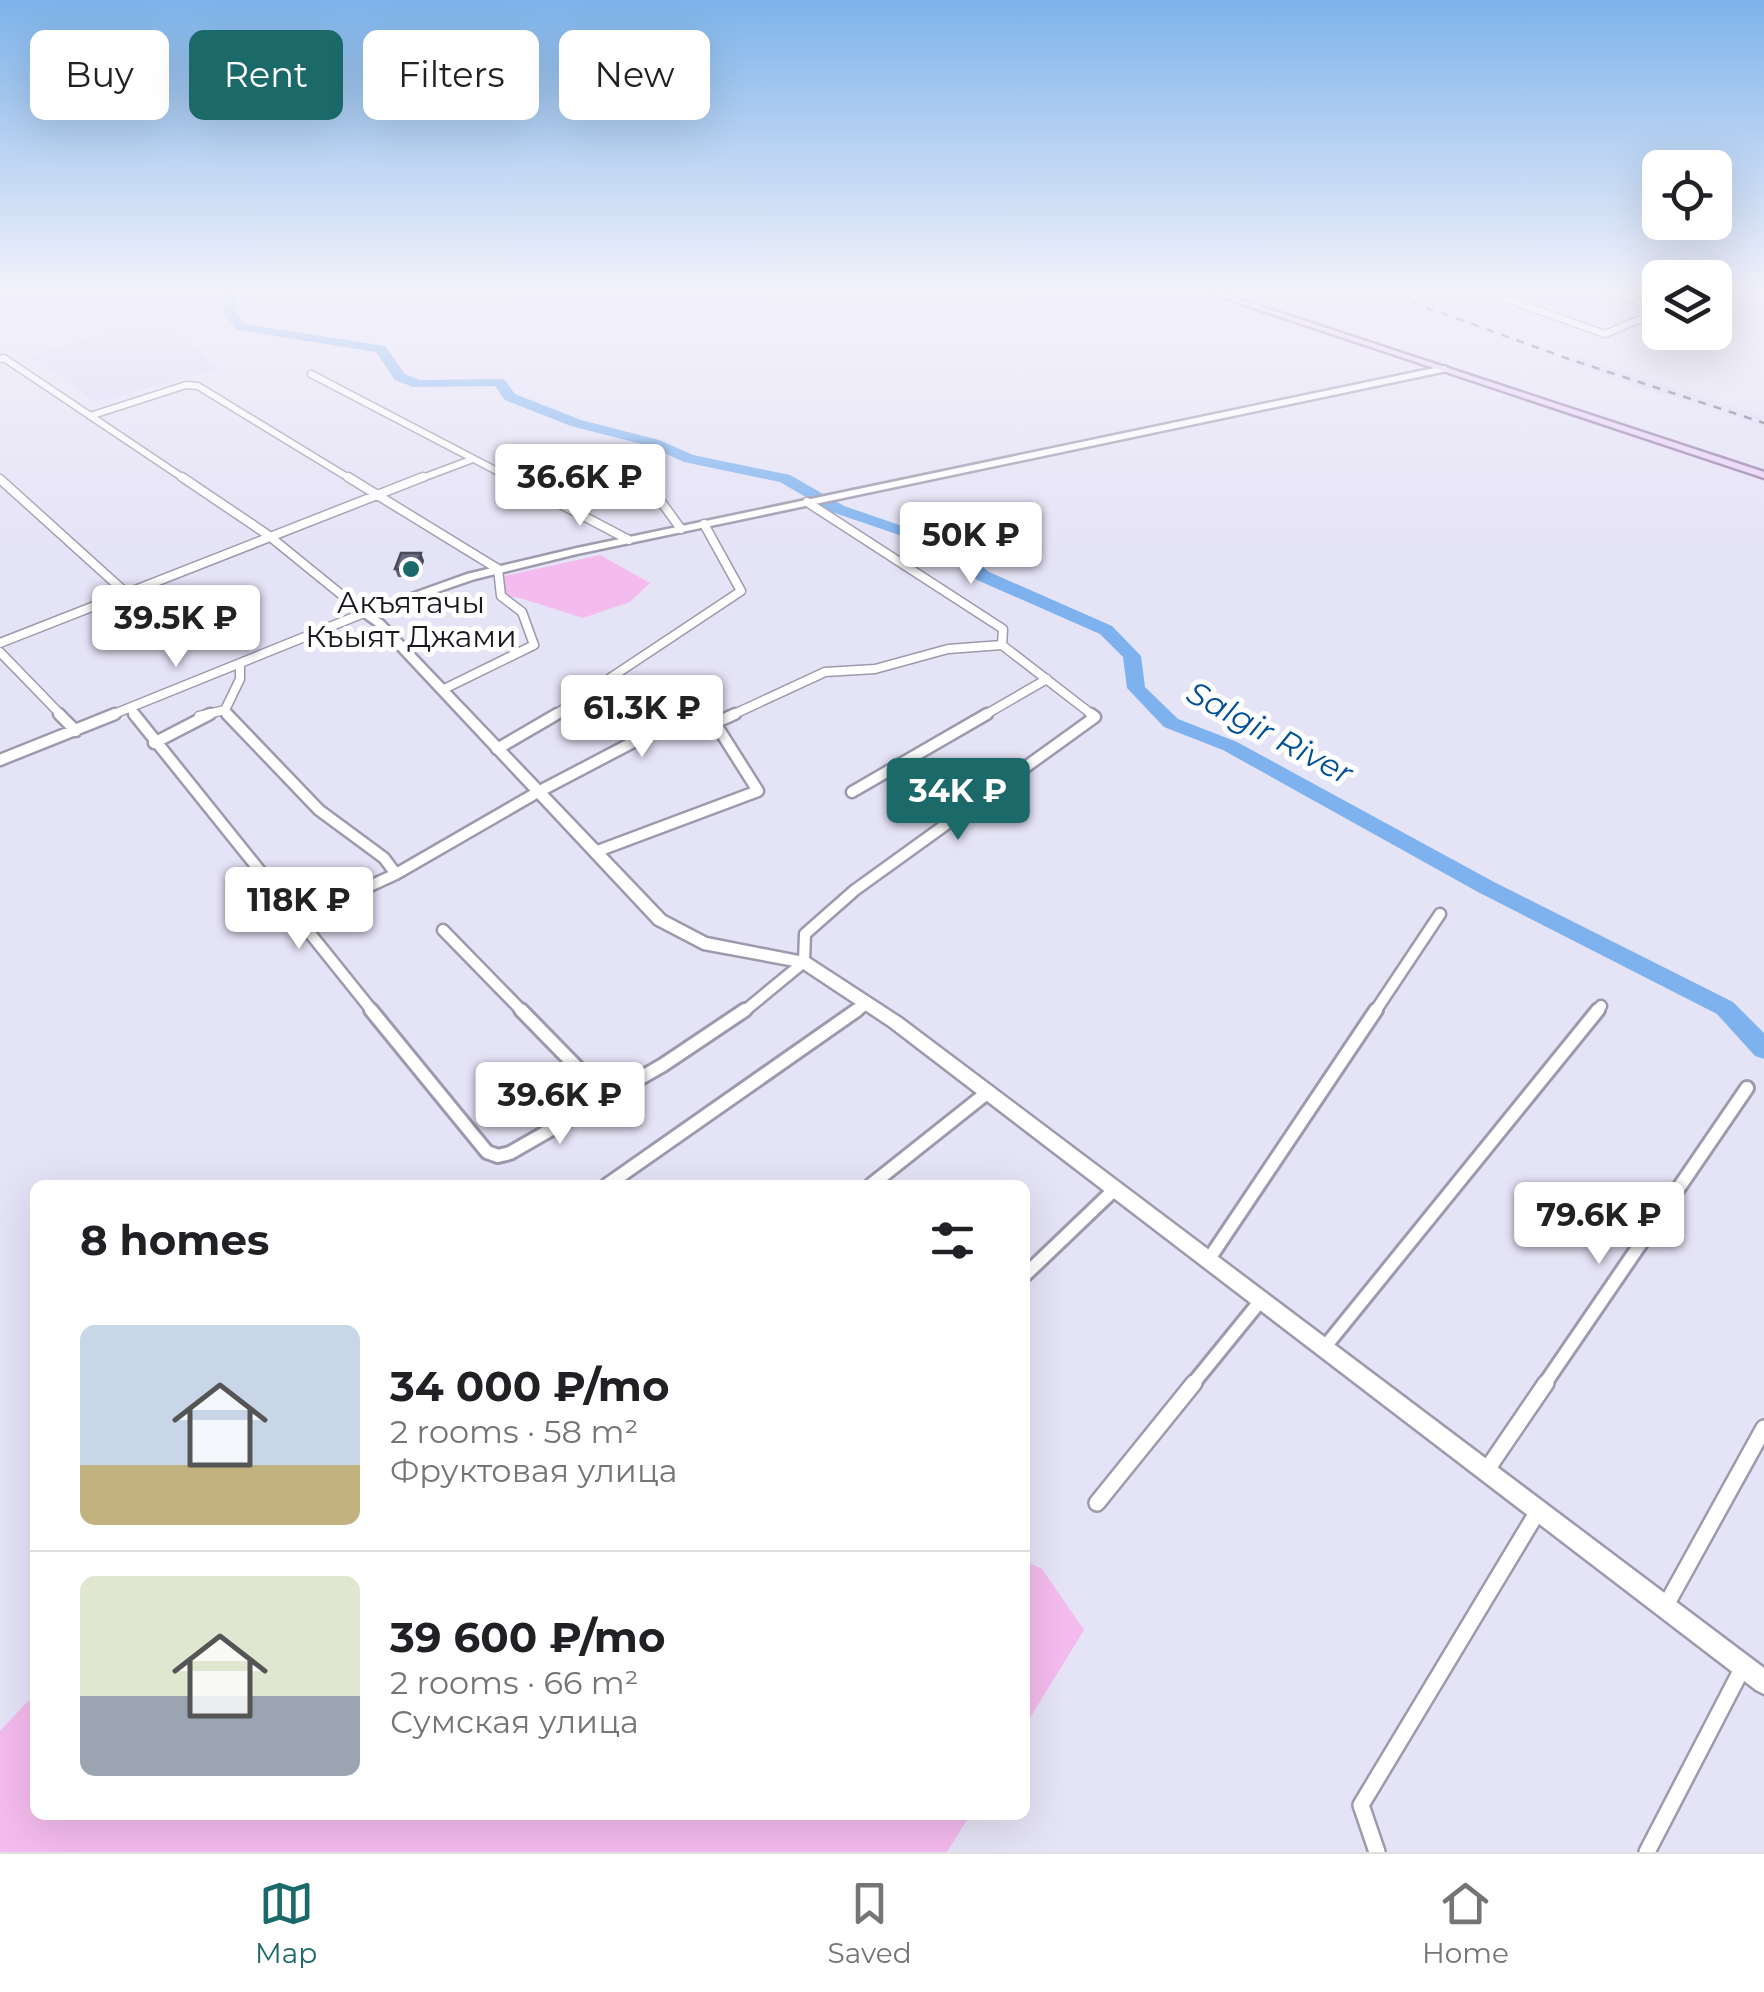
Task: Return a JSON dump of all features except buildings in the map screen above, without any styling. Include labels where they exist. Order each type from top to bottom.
[{"type":"main road","points":[[1404,377],[498,569],[364,613],[442,690],[641,904],[679,932],[727,950],[804,962],[866,1004],[988,1092],[1764,1682]]},
{"type":"main road","points":[[1470,377],[1764,472]]},
{"type":"main road","points":[[1486,377],[1764,472]]},
{"type":"street","points":[[0,760],[364,613],[268,536],[30,377]]},
{"type":"street","points":[[318,377],[630,540]]},
{"type":"street","points":[[90,416],[186,385],[198,386],[498,569],[498,596],[502,603],[522,612],[534,646],[442,690]]},
{"type":"street","points":[[587,451],[649,485],[682,529]]},
{"type":"street","points":[[0,643],[473,459]]},
{"type":"street","points":[[0,479],[125,592]]},
{"type":"street","points":[[809,502],[1002,628],[1002,645]]},
{"type":"street","points":[[497,748],[590,694],[742,591],[704,524]]},
{"type":"street","points":[[131,710],[154,744],[487,1152],[498,1156],[510,1154],[718,1028],[776,988],[804,962],[804,934],[855,890],[1095,717],[1002,645],[948,649],[875,669],[825,672],[716,723],[664,726],[538,792],[396,874],[298,919]]},
{"type":"street","points":[[0,652],[76,731]]},
{"type":"street","points":[[225,710],[240,679],[240,665]]},
{"type":"street","points":[[852,792],[1047,678]]},
{"type":"street","points":[[154,744],[199,716],[225,710]]},
{"type":"street","points":[[225,710],[233,724],[319,810],[384,858],[396,874]]},
{"type":"street","points":[[595,852],[758,791],[716,723]]},
{"type":"street","points":[[1208,1259],[1440,914]]},
{"type":"street","points":[[444,930],[605,1096]]},
{"type":"street","points":[[614,1180],[866,1004]]},
{"type":"street","points":[[1324,1348],[1601,1006]]},
{"type":"street","points":[[1486,1471],[1746,1088]]},
{"type":"street","points":[[877,1180],[988,1092]]},
{"type":"street","points":[[1030,1270],[1116,1189]]},
{"type":"street","points":[[1096,1504],[1262,1299]]},
{"type":"street","points":[[1665,1607],[1764,1428]]},
{"type":"street","points":[[1377,1852],[1361,1805],[1538,1511]]},
{"type":"street","points":[[1647,1852],[1743,1666]]},
{"type":"shaded area","points":[[60,377],[189,377],[96,402]]},
{"type":"shaded area","points":[[1612,377],[1641,377],[1764,417],[1764,427]]},
{"type":"shaded area","points":[[600,555],[650,583],[630,602],[583,618],[501,596],[504,576]]},
{"type":"shaded area","points":[[1030,1563],[1042,1569],[1084,1630],[1030,1718]]},
{"type":"shaded area","points":[[30,1701],[30,1820],[967,1820],[947,1852],[0,1852],[0,1731]]},
{"type":"waterway","name":"Salgir River","points":[[401,377],[418,384],[499,382],[510,397],[576,423],[654,443],[689,459],[785,478],[838,509],[911,534],[969,564],[983,576],[1106,630],[1132,656],[1136,688],[1171,723],[1230,746],[1486,887],[1725,1008],[1764,1049]]},
{"type":"railway","points":[[1625,377],[1764,423]]},
{"type":"place","name":"Акъятачы Къыят Джами","points":[[411,569]]}]
